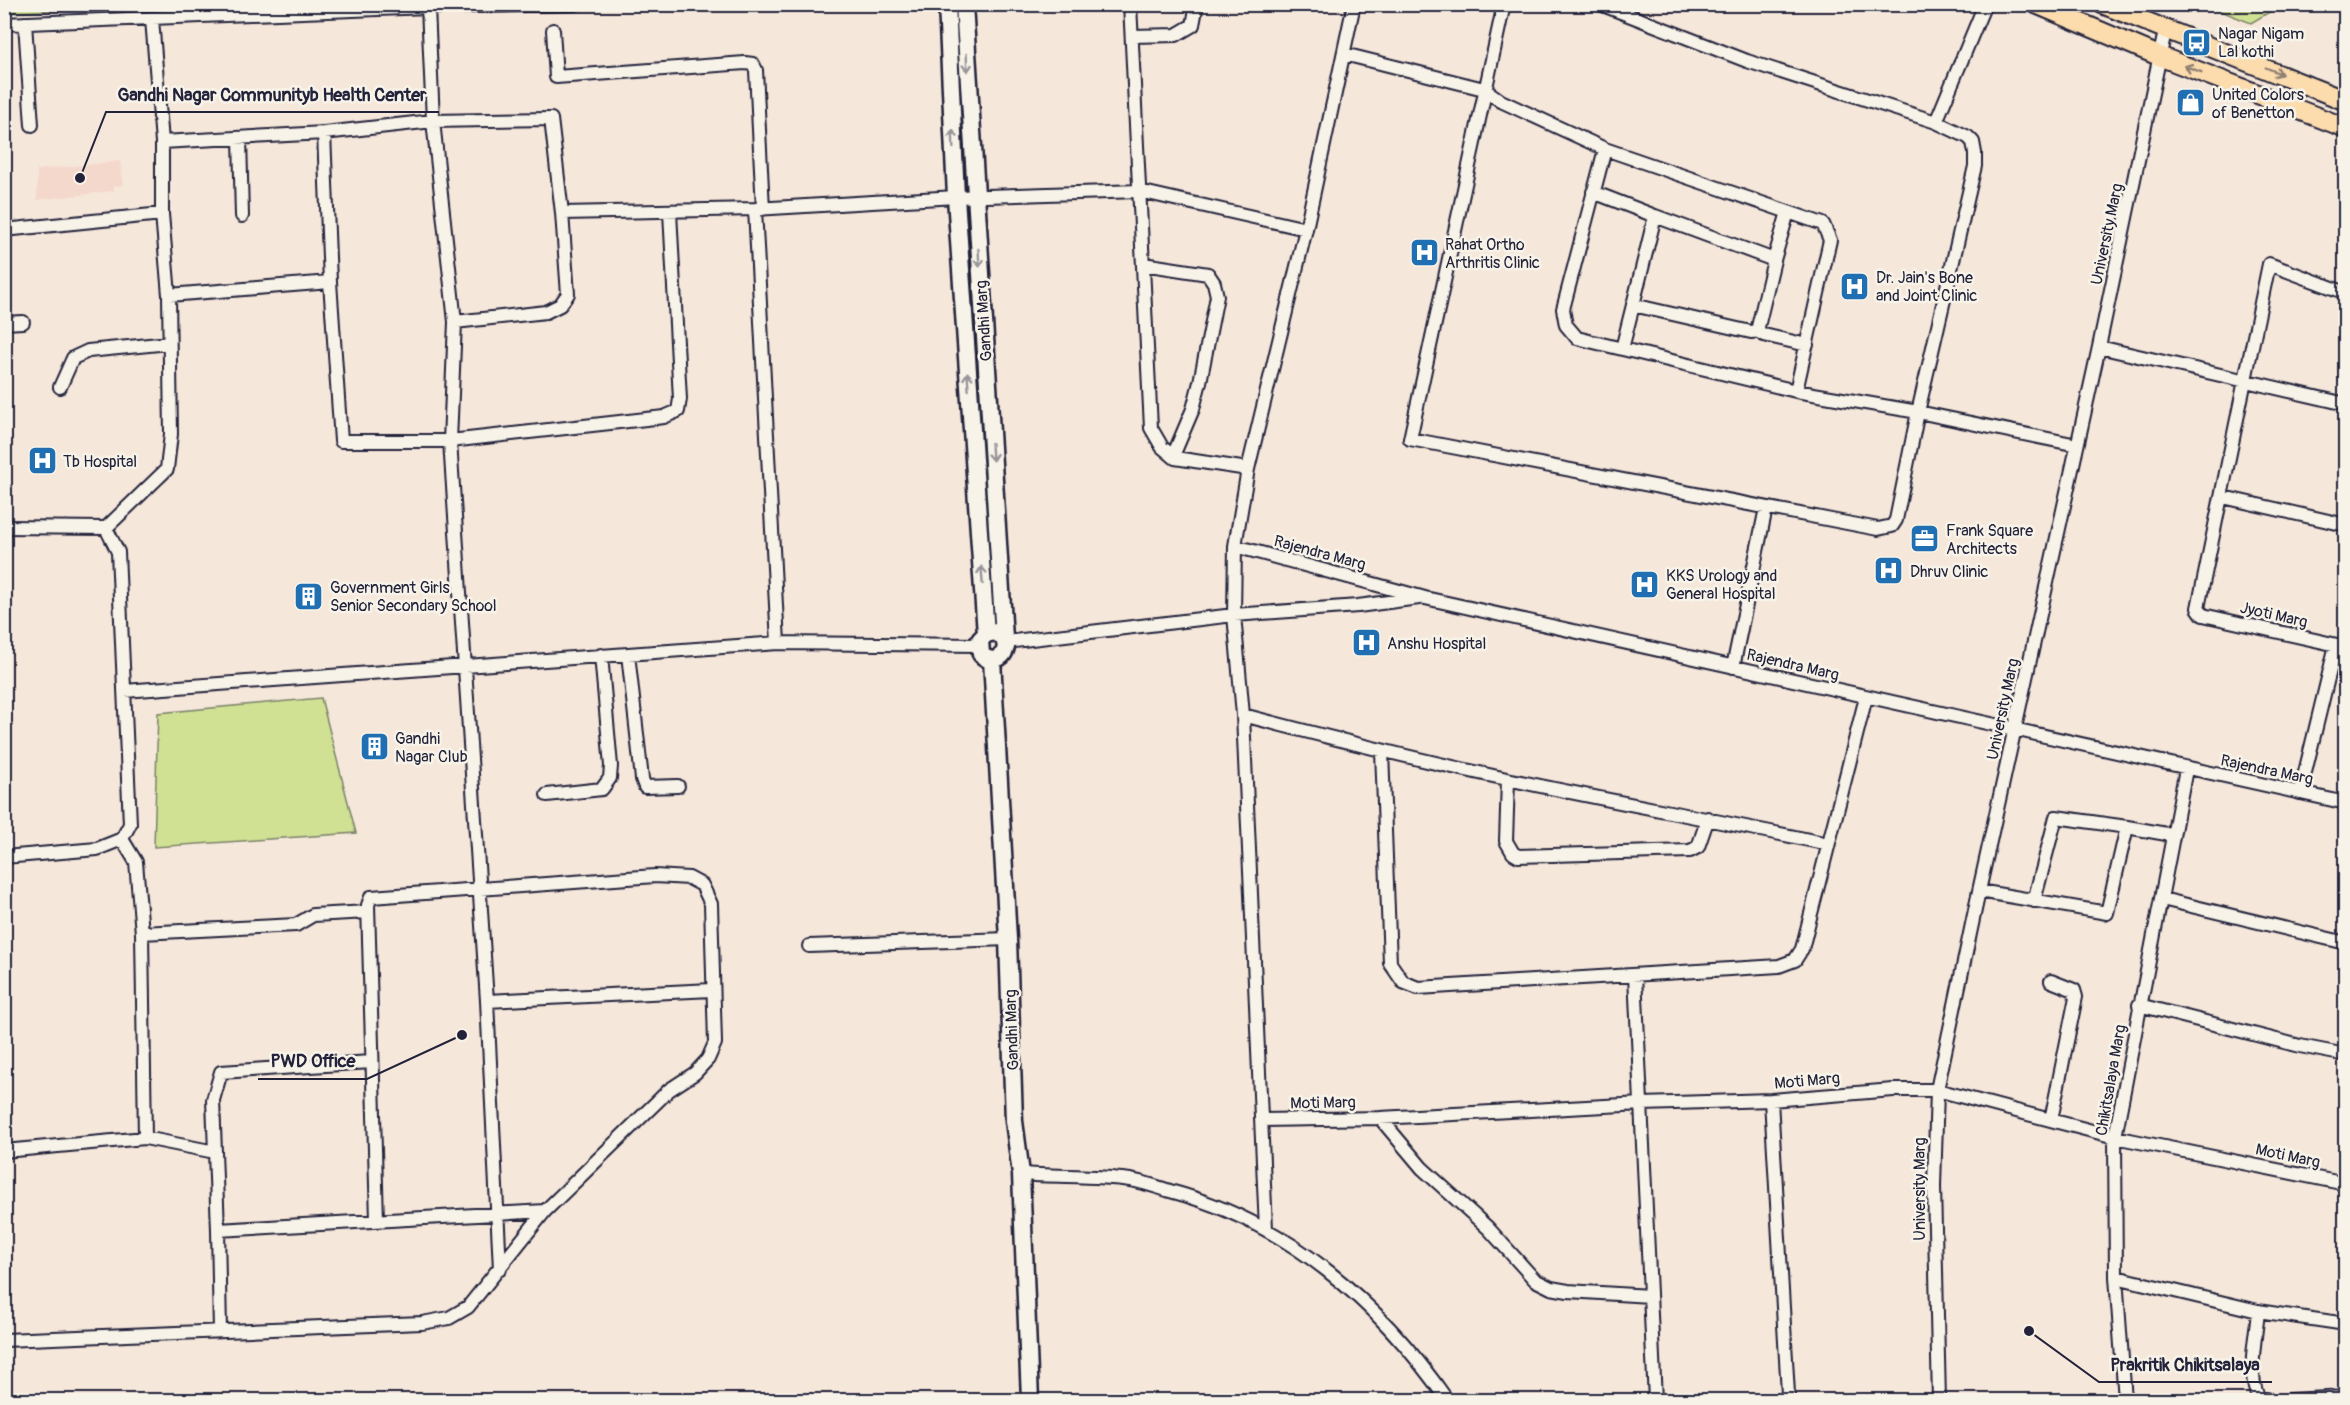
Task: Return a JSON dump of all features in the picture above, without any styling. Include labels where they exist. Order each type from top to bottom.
[{"type":"main road","points":[[947,4],[981,654],[992,660],[1002,656],[1006,647],[1005,640],[996,632],[982,639]]},
{"type":"main road","name":"Gandhi Marg","points":[[964,4],[1005,640]]},
{"type":"main road","points":[[2036,4],[2159,56],[2346,128]]},
{"type":"main road","points":[[2102,4],[2346,101]]},
{"type":"main road","name":"Gandhi Marg","points":[[992,660],[1008,939],[1014,1121],[1021,1174],[1030,1401]]},
{"type":"street","points":[[4,24],[428,7],[576,4]]},
{"type":"street","points":[[1130,4],[1151,428],[1162,447],[1173,456],[1248,469]]},
{"type":"street","points":[[1132,36],[1176,35],[1193,25],[1197,4]]},
{"type":"street","points":[[1266,1229],[1243,715],[1234,615],[1235,546],[1248,469],[1306,229],[1354,4]]},
{"type":"street","points":[[1504,4],[1410,439],[1878,529],[1892,526],[1896,520],[1918,412],[1975,166],[1973,142],[1968,137],[1936,122],[1747,61],[1600,4]]},
{"type":"street","points":[[1936,122],[1985,4]]},
{"type":"street","points":[[428,7],[434,121],[455,322],[450,441],[487,1001],[500,1269]]},
{"type":"street","points":[[4,527],[106,528],[167,469],[171,434],[169,295],[162,213],[162,142],[152,19]]},
{"type":"street","points":[[25,23],[33,125]]},
{"type":"street","points":[[554,30],[556,77],[745,63],[753,64],[756,70],[759,209],[778,643]]},
{"type":"street","name":"University Marg","points":[[1939,1401],[1935,1186],[1937,1090],[2078,445],[2165,30]]},
{"type":"street","points":[[1344,54],[1484,89],[1502,101],[1605,149],[1822,224],[1830,240],[1796,391]]},
{"type":"street","points":[[162,142],[324,133],[434,121],[551,119],[562,213],[568,294],[560,305],[546,312],[455,322]]},
{"type":"street","points":[[324,133],[330,282],[341,441],[450,441],[664,417],[678,411],[680,399],[670,212]]},
{"type":"street","points":[[240,138],[242,216]]},
{"type":"street","points":[[1605,149],[1563,309],[1566,325],[1577,338],[1796,391],[1918,412],[2078,445]]},
{"type":"street","points":[[562,213],[759,209],[956,197],[1139,191],[1306,229]]},
{"type":"street","points":[[1593,192],[1774,260]]},
{"type":"street","points":[[1757,331],[1788,212]]},
{"type":"street","points":[[4,230],[162,213]]},
{"type":"street","points":[[1622,349],[1655,216]]},
{"type":"street","points":[[1143,264],[1208,274],[1214,283],[1217,296],[1193,409],[1173,456]]},
{"type":"street","points":[[2346,293],[2269,264],[2223,497],[2346,525]]},
{"type":"street","points":[[169,295],[330,282]]},
{"type":"street","points":[[1633,305],[1751,332],[1757,331],[1764,335],[1807,345]]},
{"type":"street","points":[[4,323],[23,322]]},
{"type":"street","points":[[60,387],[73,358],[88,351],[169,343]]},
{"type":"street","points":[[2099,347],[2346,404]]},
{"type":"street","name":"Jyoti Marg","points":[[2223,497],[2198,608],[2203,615],[2341,646]]},
{"type":"street","points":[[1733,667],[1766,508]]},
{"type":"street","points":[[4,857],[97,849],[122,839],[130,824],[118,552],[106,528]]},
{"type":"street","name":"Rajendra Marg","points":[[1235,546],[1425,598],[2346,803]]},
{"type":"street","points":[[1005,640],[1234,615],[1358,606],[1425,598]]},
{"type":"street","points":[[124,691],[778,643],[982,639]]},
{"type":"street","points":[[2300,792],[2341,646]]},
{"type":"street","points":[[628,654],[642,779],[645,787],[678,786]]},
{"type":"street","points":[[547,795],[602,789],[610,778],[611,766],[601,655]]},
{"type":"street","points":[[1382,751],[1390,963],[1403,982],[1418,988],[1779,966],[1795,960],[1802,949],[1866,697]]},
{"type":"street","points":[[1243,715],[1382,751],[1508,780],[1708,818],[1828,844]]},
{"type":"street","name":"Chikitsalaya Marg","points":[[2125,1401],[2116,1276],[2115,1137],[2186,769]]},
{"type":"street","points":[[1508,780],[1506,842],[1513,853],[1518,856],[1690,851],[1698,847],[1708,818]]},
{"type":"street","points":[[2034,901],[2056,817],[2172,835]]},
{"type":"street","points":[[1979,891],[2107,913],[2127,827]]},
{"type":"street","points":[[122,839],[136,862],[142,933],[146,1138]]},
{"type":"street","points":[[4,1340],[422,1323],[449,1318],[468,1307],[545,1211],[669,1090],[708,1059],[715,1043],[711,904],[702,885],[689,878],[655,876],[371,897],[368,912],[377,1220]]},
{"type":"street","points":[[2162,899],[2346,943]]},
{"type":"street","points":[[142,933],[296,925],[313,915],[368,912]]},
{"type":"street","points":[[809,946],[1008,939]]},
{"type":"street","points":[[1635,975],[1656,1401]]},
{"type":"street","points":[[2051,981],[2074,990],[2076,997],[2051,1120]]},
{"type":"street","points":[[487,1001],[712,990]]},
{"type":"street","points":[[2139,1005],[2300,1046],[2346,1054]]},
{"type":"street","points":[[220,1331],[213,1100],[222,1072],[371,1062]]},
{"type":"street","name":"Moti Marg","points":[[1261,1120],[1380,1118],[1642,1104],[1771,1100],[1893,1090],[1937,1090],[2115,1137],[2346,1184]]},
{"type":"street","points":[[1771,1100],[1788,1394],[1784,1401]]},
{"type":"street","points":[[1380,1118],[1422,1167],[1488,1228],[1535,1280],[1551,1288],[1568,1291],[1650,1296]]},
{"type":"street","points":[[4,1151],[146,1138],[214,1152]]},
{"type":"street","points":[[1021,1174],[1131,1180],[1202,1199],[1266,1229],[1318,1262],[1379,1315],[1428,1373],[1447,1401]]},
{"type":"street","points":[[218,1230],[545,1211]]},
{"type":"street","points":[[2116,1276],[2258,1311],[2346,1324]]},
{"type":"street","points":[[2258,1311],[2253,1369],[2254,1388],[2258,1397],[2270,1401]]},
{"type":"street","points":[[2289,1401],[2346,1397]]},
{"type":"shaded area","points":[[120,161],[123,185],[114,186],[114,191],[37,200],[37,170]]},
{"type":"green space","points":[[5,4],[152,4],[152,5],[5,13]]},
{"type":"green space","points":[[2205,4],[2293,5],[2281,5],[2251,23]]},
{"type":"green space","points":[[321,698],[356,833],[154,847],[158,713]]},
{"type":"place","name":"Nagar Nigam Lal kothi","points":[[2197,42]]},
{"type":"place","name":"United Colors of Benetton","points":[[2191,103]]},
{"type":"place","name":"Gandhi Nagar Communityb Health Center","points":[[80,178]]},
{"type":"place","name":"Rahat Ortho Arthritis Clinic","points":[[1424,253]]},
{"type":"place","name":"Dr. Jain's Bone and Joint Clinic","points":[[1855,286]]},
{"type":"place","name":"Tb Hospital","points":[[42,461]]},
{"type":"place","name":"Frank Square Architects","points":[[1925,539]]},
{"type":"place","name":"Dhruv Clinic","points":[[1889,571]]},
{"type":"place","name":"KKS Urology and General Hospital","points":[[1645,584]]},
{"type":"place","name":"Government Girls Senior Secondary School","points":[[309,596]]},
{"type":"place","name":"Anshu Hospital","points":[[1366,643]]},
{"type":"place","name":"Gandhi Nagar Club","points":[[374,747]]},
{"type":"place","name":"PWD Office","points":[[462,1035]]},
{"type":"place","name":"Prakritik Chikitsalaya","points":[[2029,1331]]}]
